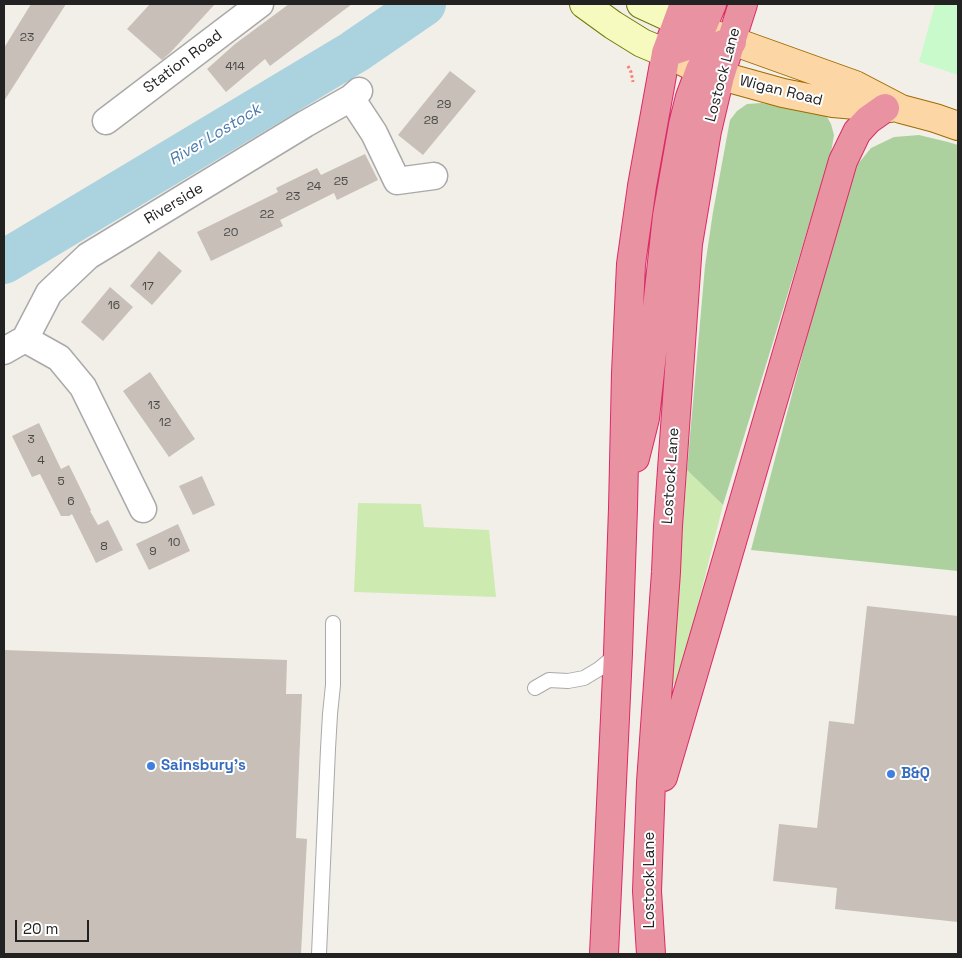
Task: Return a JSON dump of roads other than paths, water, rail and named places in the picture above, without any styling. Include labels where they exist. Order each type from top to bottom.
[{"type":"highway","points":[[604,954],[618,653],[631,264],[642,186],[666,53],[687,46],[694,41],[688,18],[712,4]]},
{"type":"highway","name":"Lostock Lane","points":[[732,42],[743,4]]},
{"type":"highway","points":[[623,508],[645,418],[667,216],[680,136],[690,97],[710,73],[706,59],[715,49],[723,44],[732,42]]},
{"type":"highway","name":"Lostock Lane","points":[[651,954],[647,891],[651,782],[668,526],[688,244],[708,131],[710,73]]},
{"type":"highway","points":[[650,818],[843,160],[857,132],[868,120],[893,108]]},
{"type":"highway","points":[[642,954],[647,891]]},
{"type":"main road","points":[[584,4],[642,43],[666,53]]},
{"type":"main road","points":[[641,4],[688,18]]},
{"type":"main road","name":"Wigan Road","points":[[688,18],[732,42],[854,85],[893,108]]},
{"type":"main road","name":"Wigan Road","points":[[666,53],[710,73],[783,93],[832,103],[893,108],[935,118],[958,126]]},
{"type":"street","name":"Station Road","points":[[106,121],[260,4]]},
{"type":"street","name":"Riverside","points":[[143,509],[83,387],[60,358],[14,345],[49,293],[88,256],[355,95],[397,180],[434,176]]},
{"type":"lane","points":[[319,954],[328,749],[333,685],[333,623]]},
{"type":"lane","points":[[535,688],[549,680],[568,681],[584,678],[599,669],[618,653]]},
{"type":"waterway","name":"River Lostock","points":[[4,262],[354,52],[424,4]]},
{"type":"place","name":"Sainsbury's","points":[[151,766]]},
{"type":"place","name":"B&Q","points":[[891,774]]}]
